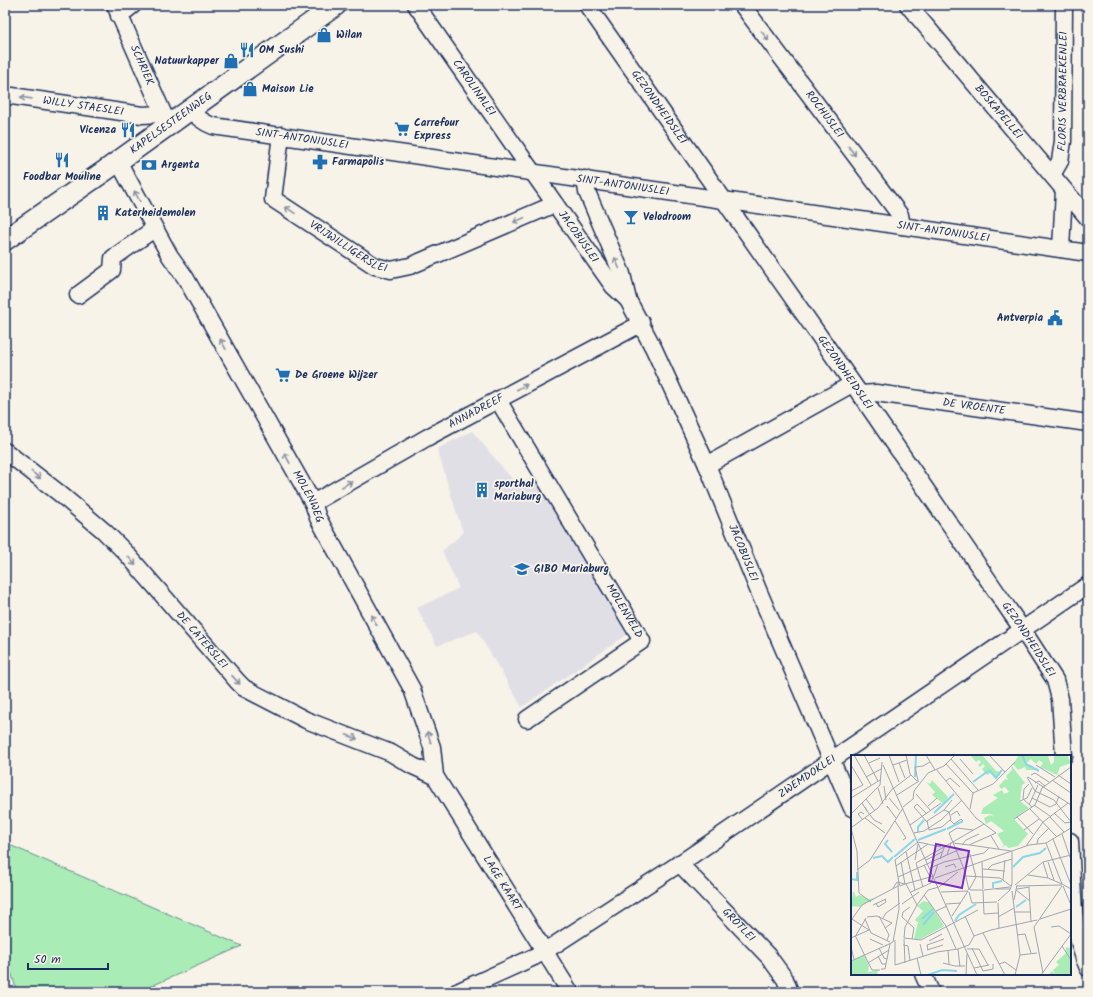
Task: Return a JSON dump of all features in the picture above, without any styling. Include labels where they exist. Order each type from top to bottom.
[{"type":"main road","name":"KAPELSESTEENWEG","points":[[5,240],[118,161],[165,120],[190,109],[336,5]]},
{"type":"street","points":[[117,10],[133,5]]},
{"type":"street","name":"CAROLINALEI","points":[[416,5],[532,171]]},
{"type":"street","name":"GEZONDHEIDSLEI","points":[[586,5],[856,389],[1022,629],[1055,680],[1060,699],[1064,755]]},
{"type":"street","name":"ROCHUSLEI","points":[[742,5],[900,215],[902,226]]},
{"type":"street","name":"BOSKAPELLEI","points":[[908,5],[1088,218]]},
{"type":"street","name":"FLORIS VERBRAEKENLEI","points":[[1052,175],[1060,161],[1063,141],[1064,5]]},
{"type":"street","name":"SCHRIEK","points":[[117,10],[165,120]]},
{"type":"street","name":"WILLY STAESLEI","points":[[5,95],[142,115],[165,120]]},
{"type":"street","name":"SINT-ANTONIUSLEI","points":[[190,109],[197,118],[214,126],[1088,253]]},
{"type":"street","name":"VRIJWILLIGERSLEI","points":[[281,135],[273,199],[375,266],[391,270],[410,266],[555,204]]},
{"type":"street","name":"MOLENWEG","points":[[118,161],[154,228],[170,256],[185,277],[313,504],[318,518],[412,689],[432,748],[435,776]]},
{"type":"street","name":"JACOBUSLEI","points":[[532,171],[613,286],[628,300],[641,322],[706,465],[851,806]]},
{"type":"street","name":"JACOBUSLEI","points":[[585,179],[587,192],[622,274],[628,300]]},
{"type":"street","points":[[1061,249],[1064,190]]},
{"type":"street","points":[[78,296],[112,270],[113,258],[154,228]]},
{"type":"street","name":"ANNADREEF","points":[[313,504],[428,437],[633,328],[641,322]]},
{"type":"street","name":"DE VROENTE","points":[[706,465],[856,389],[1088,423]]},
{"type":"street","name":"MOLENVELD","points":[[498,400],[642,641],[527,719]]},
{"type":"street","name":"DE CATERSLEI","points":[[5,450],[104,531],[126,553],[244,688],[306,720],[391,752],[413,766],[435,776]]},
{"type":"street","name":"ZWEMDOKLEI","points":[[457,992],[520,964],[544,950],[679,863],[1022,629],[1088,586]]},
{"type":"street","name":"LAGE KAART","points":[[435,776],[570,992]]},
{"type":"street","points":[[1071,856],[1076,933],[1082,955],[1088,968]]},
{"type":"street","name":"GROTLEI","points":[[679,863],[769,957],[785,979],[790,992]]},
{"type":"street","points":[[923,975],[930,992]]},
{"type":"shaded area","name":"GIBO Mariaburg","points":[[472,431],[518,486],[537,475],[631,632],[522,707],[477,631],[437,646],[417,608],[459,588],[442,551],[463,533],[437,449]]},
{"type":"green space","points":[[5,843],[242,946],[138,992],[17,992],[5,951]]},
{"type":"place","name":"Wilan","points":[[324,35]]},
{"type":"place","name":"OM Sushi","points":[[247,50]]},
{"type":"place","name":"Natuurkapper","points":[[231,61]]},
{"type":"place","name":"Maison Lie","points":[[250,89]]},
{"type":"place","name":"Carrefour Express","points":[[402,129]]},
{"type":"place","name":"Vicenza","points":[[128,130]]},
{"type":"place","name":"Foodbar Mouline","points":[[62,160]]},
{"type":"place","name":"Farmapolis","points":[[320,162]]},
{"type":"place","name":"Argenta","points":[[149,165]]},
{"type":"place","name":"Katerheidemolen","points":[[103,213]]},
{"type":"place","name":"Velodroom","points":[[631,217]]},
{"type":"place","name":"Antverpia","points":[[1055,318]]},
{"type":"place","name":"De Groene Wijzer","points":[[283,375]]},
{"type":"place","name":"sporthal Mariaburg","points":[[482,490]]},
{"type":"place","name":"GIBO Mariaburg","points":[[522,569]]}]
